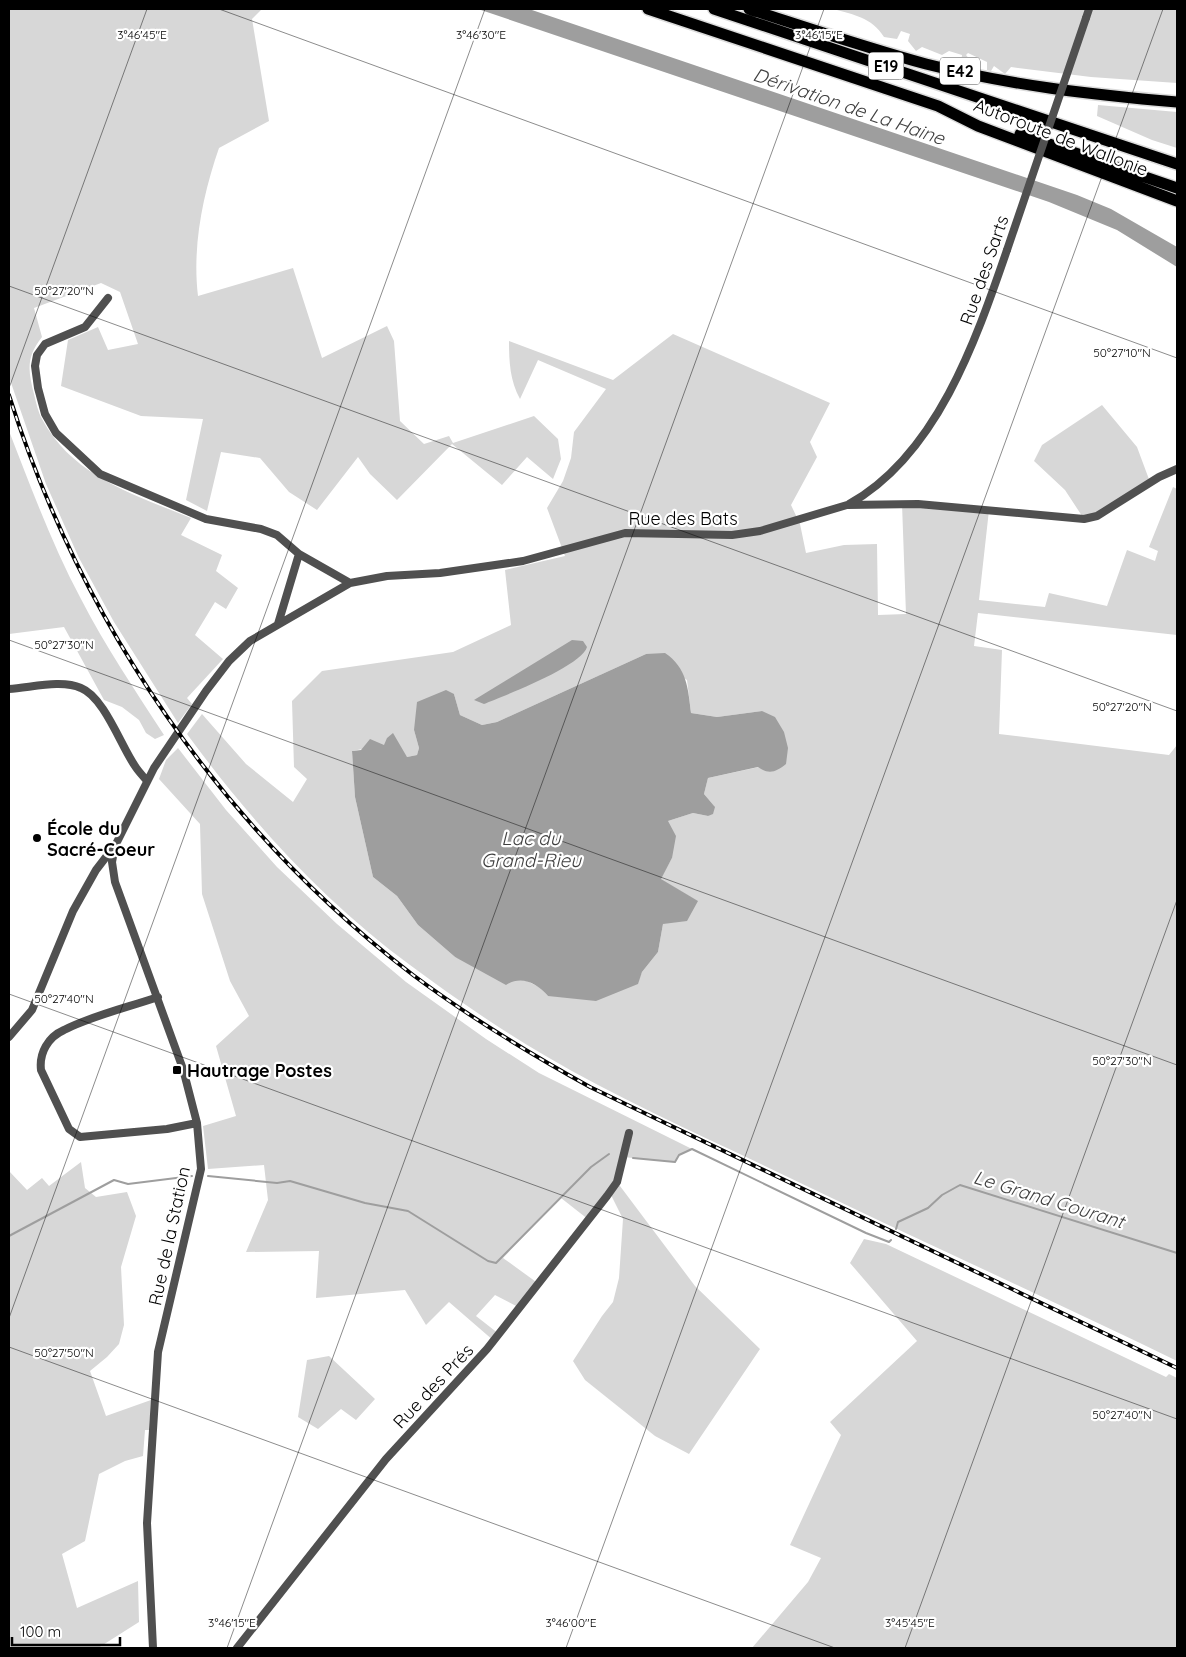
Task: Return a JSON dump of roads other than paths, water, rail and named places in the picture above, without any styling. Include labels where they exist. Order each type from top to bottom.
[{"type":"highway","name":"Autoroute de Wallonie","points":[[648,9],[938,106],[978,126],[1177,201]]},
{"type":"highway","name":"E19","points":[[714,9],[1177,164]]},
{"type":"highway","name":"Autoroute de Wallonie","points":[[749,9],[902,57],[954,70],[1055,90],[1177,102]]},
{"type":"highway","name":"E19","points":[[938,106],[1177,188]]},
{"type":"street","name":"Rue des Sarts","points":[[847,505],[868,493],[887,476],[931,421],[970,351],[1007,250],[1089,9]]},
{"type":"street","points":[[108,298],[85,327],[45,344],[37,355],[38,388],[45,414],[56,433],[100,474],[206,519],[261,529],[277,535],[299,554],[350,583]]},
{"type":"street","name":"Rue des Bats","points":[[116,844],[147,781],[206,691],[229,661],[250,641],[350,583],[387,576],[440,573],[523,561],[625,532],[706,536],[751,532],[847,505],[918,504],[1084,519],[1097,516],[1159,477],[1177,469]]},
{"type":"street","points":[[278,624],[299,554]]},
{"type":"street","points":[[9,689],[57,685],[82,688],[92,695],[99,704],[135,766],[147,781]]},
{"type":"street","points":[[9,1037],[32,1010],[73,911],[96,870],[116,844]]},
{"type":"street","name":"Rue de la Station","points":[[116,844],[112,862],[115,882],[183,1069],[197,1123],[200,1179],[158,1352],[147,1523],[153,1648]]},
{"type":"street","points":[[158,997],[63,1030],[44,1048],[40,1063],[41,1070],[69,1128],[80,1138],[167,1129],[197,1123]]},
{"type":"street","name":"Rue des Prés","points":[[237,1648],[386,1459],[488,1349],[607,1196],[617,1182],[629,1133]]},
{"type":"water","points":[[478,9],[529,9],[1077,195],[1111,209],[1177,247],[1177,267],[1117,230],[1049,202]]},
{"type":"water","points":[[572,640],[583,641],[587,647],[582,655],[572,663],[541,680],[484,704],[474,700]]},
{"type":"water","name":"Lac du Grand-Rieu","points":[[665,653],[678,665],[682,672],[687,687],[691,713],[717,717],[762,711],[775,717],[784,732],[788,748],[786,764],[776,771],[769,772],[758,767],[708,778],[704,794],[715,807],[713,814],[708,816],[693,813],[668,821],[676,836],[672,858],[661,879],[698,901],[687,921],[663,924],[658,952],[642,972],[638,984],[596,1001],[548,996],[539,987],[529,982],[517,981],[506,985],[455,957],[418,925],[397,896],[373,877],[355,797],[352,751],[361,750],[370,739],[384,745],[387,738],[393,733],[407,757],[417,755],[419,748],[414,730],[417,702],[446,690],[454,694],[460,715],[482,725],[497,722],[646,654]]},
{"type":"waterway","name":"Le Grand Courant","points":[[633,1158],[675,1162],[679,1155],[692,1149],[866,1233],[889,1242],[891,1240]]},
{"type":"waterway","name":"Le Grand Courant","points":[[208,1176],[277,1183],[290,1181],[365,1203],[408,1211],[488,1261],[496,1263],[591,1167],[609,1154]]},
{"type":"waterway","name":"Le Grand Courant","points":[[9,1236],[114,1180],[128,1184],[192,1176]]},
{"type":"waterway","name":"Le Grand Courant","points":[[896,1229],[898,1222],[928,1208],[942,1195],[960,1185],[1177,1253]]},
{"type":"railway","points":[[9,395],[39,479],[76,561],[118,640],[167,716],[221,788],[280,855],[344,918],[413,975],[456,1005],[522,1048],[590,1087],[1177,1368]]},
{"type":"place","name":"École du Sacré-Coeur","points":[[37,838]]},
{"type":"place","name":"Hautrage Postes","points":[[177,1070]]},
{"type":"water label","name":"Dérivation de La Haine","points":[[849,106]]}]
